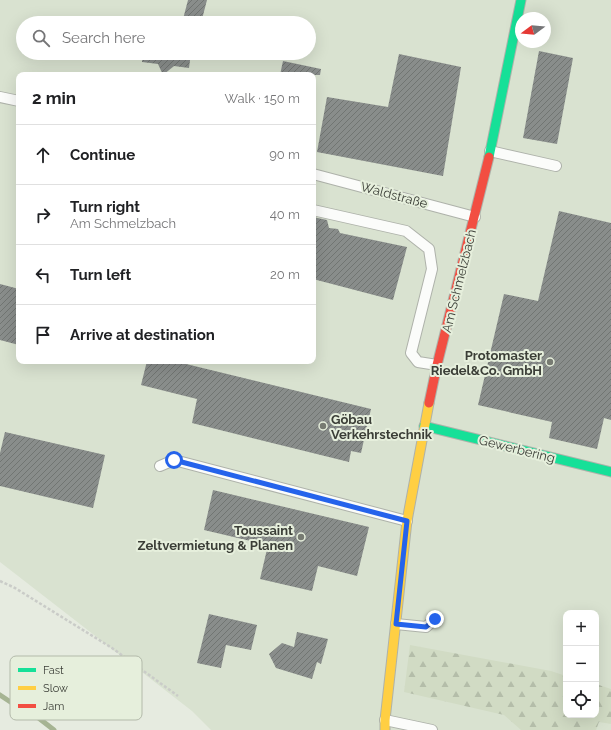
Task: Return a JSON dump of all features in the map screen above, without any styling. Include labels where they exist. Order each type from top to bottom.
[{"type":"street","name":"Am Schmelzbach","points":[[520,12],[522,0]]},
{"type":"street","name":"Am Schmelzbach","points":[[385,725],[407,521],[424,426],[437,365],[475,217],[515,42]]},
{"type":"street","name":"Gewerbering","points":[[424,426],[611,472]]},
{"type":"lane","points":[[0,96],[16,100]]},
{"type":"lane","points":[[490,151],[556,166]]},
{"type":"lane","name":"Waldstraße","points":[[316,175],[475,217]]},
{"type":"lane","points":[[316,211],[406,231],[429,249],[432,269],[411,353],[418,362],[437,365]]},
{"type":"lane","points":[[160,466],[174,460],[407,521]]},
{"type":"lane","points":[[396,624],[426,627],[435,619]]},
{"type":"lane","points":[[385,725],[432,730]]},
{"type":"path","points":[[0,581],[15,588],[123,656]]},
{"type":"path","points":[[142,670],[178,696]]},
{"type":"shaded area","points":[[0,0],[611,0],[611,730],[211,730],[192,711],[142,672],[142,656],[121,656],[0,562]]},
{"type":"green space","points":[[410,645],[551,671],[563,675],[563,718],[599,718],[599,685],[611,689],[611,724],[599,722],[596,730],[521,730],[504,715],[404,692]]},
{"type":"building","points":[[188,0],[207,0],[203,16],[184,16]]},
{"type":"building","points":[[539,51],[573,58],[557,144],[523,138]]},
{"type":"building","points":[[399,54],[461,67],[443,176],[317,152],[327,97],[388,107]]},
{"type":"building","points":[[142,60],[190,60],[189,68],[174,66],[167,72],[162,72],[158,64],[142,62]]},
{"type":"building","points":[[283,61],[321,69],[320,75],[316,75],[316,72],[281,72]]},
{"type":"building","name":"Protomaster Riedel&Co. GmbH","points":[[559,211],[611,223],[611,420],[604,418],[597,449],[549,438],[552,422],[478,405],[504,294],[538,301]]},
{"type":"building","points":[[316,218],[327,220],[329,228],[338,229],[340,233],[407,247],[393,300],[316,280]]},
{"type":"building","points":[[0,284],[16,288],[16,344],[0,340]]},
{"type":"building","points":[[146,364],[186,364],[371,409],[361,453],[351,451],[349,462],[192,423],[197,399],[141,385]]},
{"type":"building","points":[[5,432],[105,455],[93,508],[0,486],[0,453]]},
{"type":"building","name":"Toussaint Zeltvermietung & Planen","points":[[213,490],[369,527],[357,576],[318,566],[312,591],[260,579],[268,545],[204,530]]},
{"type":"building","points":[[209,614],[257,625],[251,650],[226,645],[221,668],[197,663]]},
{"type":"building","points":[[297,632],[328,639],[321,664],[317,662],[312,679],[276,668],[269,654],[282,643],[294,647]]},
{"type":"waterway","points":[[0,695],[10,702]]},
{"type":"waterway","points":[[41,720],[54,730]]},
{"type":"traffic: fast","points":[[489,157],[521,0]]},
{"type":"traffic: fast","points":[[424,426],[611,472]]},
{"type":"traffic: slow","points":[[385,730],[407,521],[429,403]]},
{"type":"traffic: jam","points":[[429,403],[437,365],[489,157]]},
{"type":"place","name":"Protomaster Riedel&Co. GmbH","points":[[550,362]]},
{"type":"place","name":"Göbau Verkehrstechnik","points":[[323,426]]},
{"type":"place","name":"Toussaint Zeltvermietung & Planen","points":[[301,537]]},
{"type":"route","points":[[174,460],[407,521],[396,624],[426,627],[435,619]]}]
